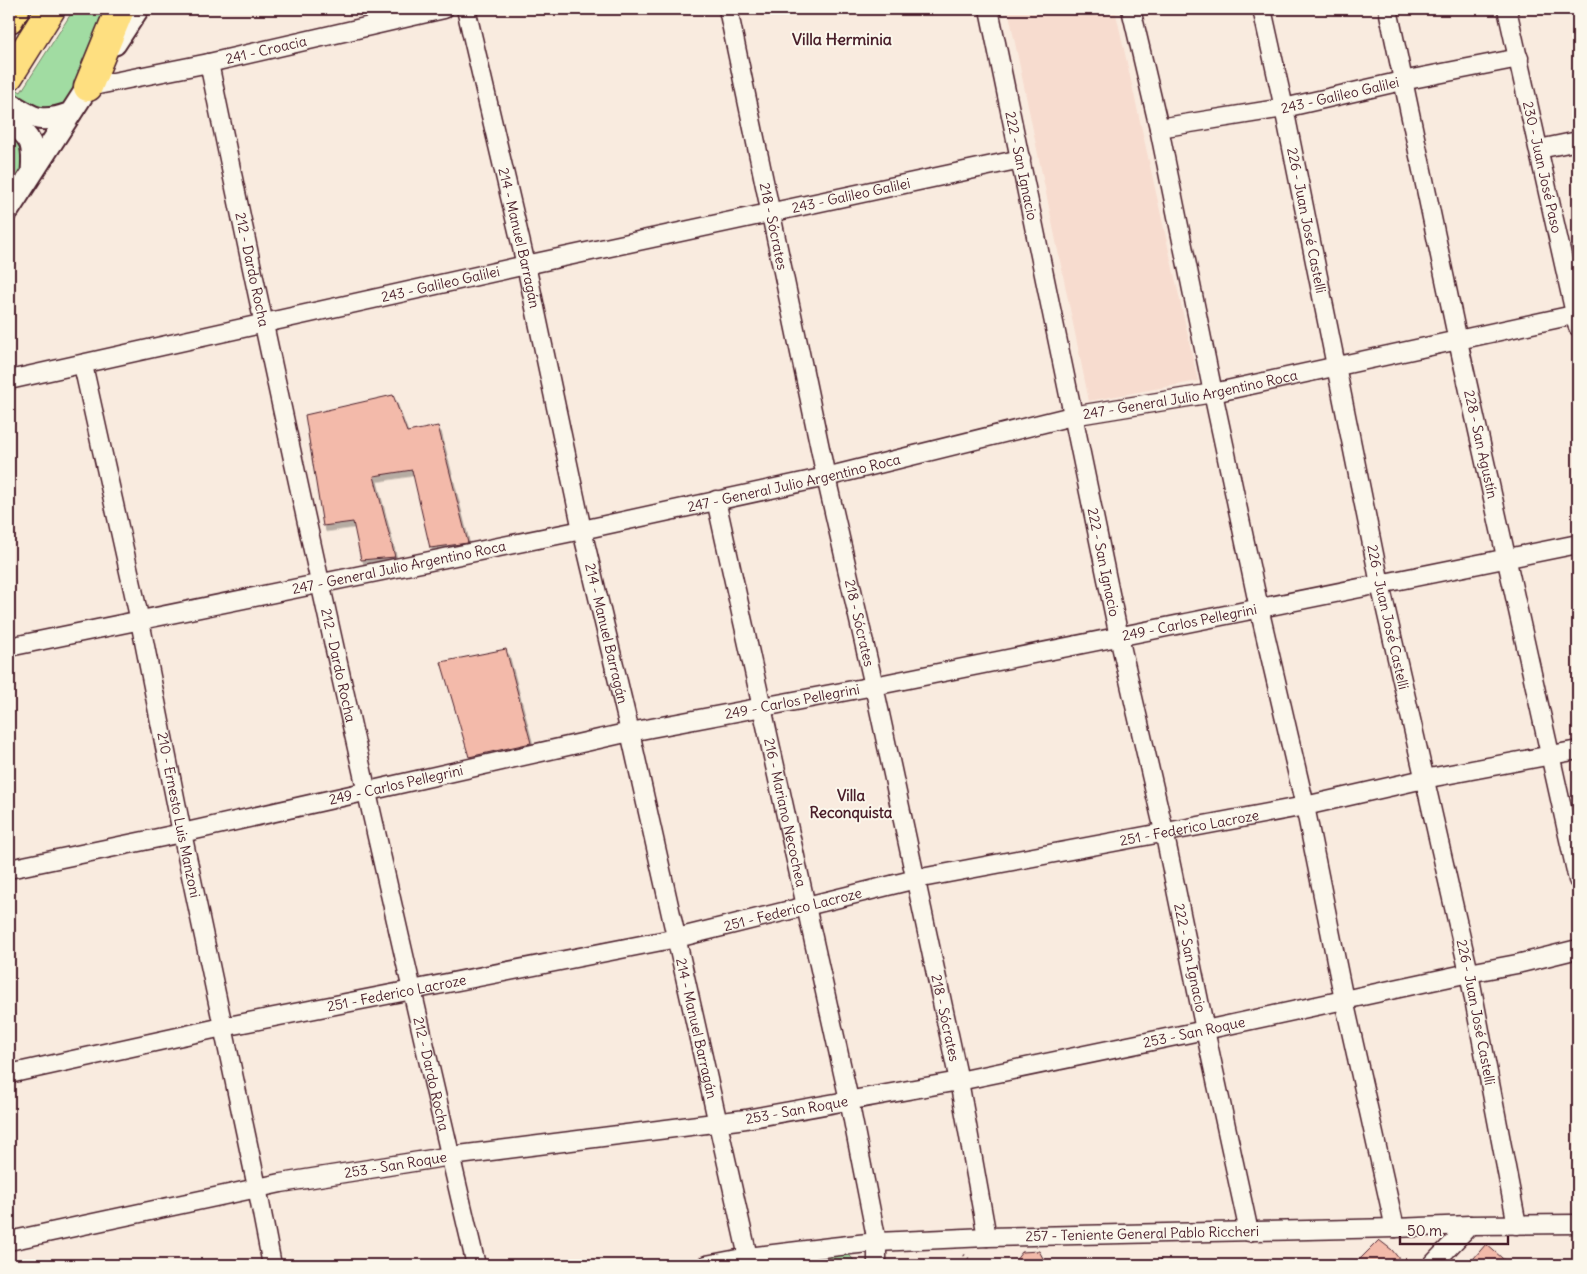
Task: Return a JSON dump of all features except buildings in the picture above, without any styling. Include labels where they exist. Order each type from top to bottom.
[{"type":"highway","points":[[9,19],[15,9]]},
{"type":"highway","points":[[9,76],[51,9]]},
{"type":"highway","points":[[88,87],[120,9]]},
{"type":"street","points":[[9,209],[138,9]]},
{"type":"street","name":"241 - Croacia","points":[[88,87],[444,9]]},
{"type":"street","name":"214 - Manuel Barragán","points":[[466,9],[526,265],[582,530],[630,732],[748,1257]]},
{"type":"street","name":"218 - Sócrates","points":[[728,9],[826,477],[916,879],[958,1081],[987,1237]]},
{"type":"street","name":"222 - San Ignacio","points":[[989,9],[1072,416],[1119,637],[1164,831],[1249,1232]]},
{"type":"street","points":[[1131,9],[1159,128],[1259,608],[1305,806],[1344,1000],[1395,1228]]},
{"type":"street","name":"226 - Juan José Castelli","points":[[1262,9],[1284,108],[1380,584],[1469,972],[1517,1225]]},
{"type":"street","name":"228 - San Agustín","points":[[1388,9],[1458,341],[1552,755],[1578,880]]},
{"type":"street","name":"230 - Juan José Paso","points":[[1507,9],[1577,318]]},
{"type":"street","name":"243 - Galileo Galilei","points":[[1159,128],[1284,108],[1402,81],[1519,58]]},
{"type":"street","name":"212 - Dardo Rocha","points":[[209,62],[320,584],[476,1265]]},
{"type":"street","points":[[9,103],[29,116],[41,120],[56,119],[71,113]]},
{"type":"street","points":[[9,122],[29,139],[34,152],[32,173]]},
{"type":"street","points":[[1539,149],[1578,141]]},
{"type":"street","name":"243 - Galileo Galilei","points":[[9,380],[526,265],[1021,159]]},
{"type":"street","name":"247 - General Julio Argentino Roca","points":[[9,647],[582,530],[826,477],[1072,416],[1213,393],[1577,318]]},
{"type":"street","name":"210 - Ernesto Luis Manzoni","points":[[83,365],[140,620],[182,833],[224,1027],[272,1265]]},
{"type":"street","name":"216 - Mariano Necochea","points":[[716,500],[849,1100],[877,1242],[877,1265]]},
{"type":"street","name":"249 - Carlos Pellegrini","points":[[9,869],[182,833],[630,732],[874,686],[1578,544]]},
{"type":"street","name":"251 - Federico Lacroze","points":[[9,1074],[224,1027],[677,938],[916,879],[1305,806],[1424,779],[1578,750]]},
{"type":"street","name":"253 - San Roque","points":[[9,1241],[257,1187],[451,1156],[746,1119],[958,1081],[1205,1030],[1469,972],[1517,964],[1578,949]]},
{"type":"street","name":"257 - Teniente General Pablo Riccheri","points":[[706,1265],[798,1250],[877,1242],[987,1237],[1578,1224]]},
{"type":"street","points":[[1432,1265],[1470,1225]]},
{"type":"path","points":[[1160,1265],[1161,1256]]},
{"type":"shaded area","points":[[1008,9],[1115,9],[1198,381],[1089,401]]},
{"type":"green space","points":[[74,9],[117,9],[84,84],[53,116],[9,99],[9,85],[21,92]]},
{"type":"green space","points":[[9,133],[21,141],[23,165],[9,194]]},
{"type":"green space","points":[[848,1254],[853,1259],[855,1265],[790,1265],[792,1262]]},
{"type":"district","name":"Villa Herminia","points":[[842,39]]},
{"type":"district","name":"Villa Reconquista","points":[[851,804]]}]
